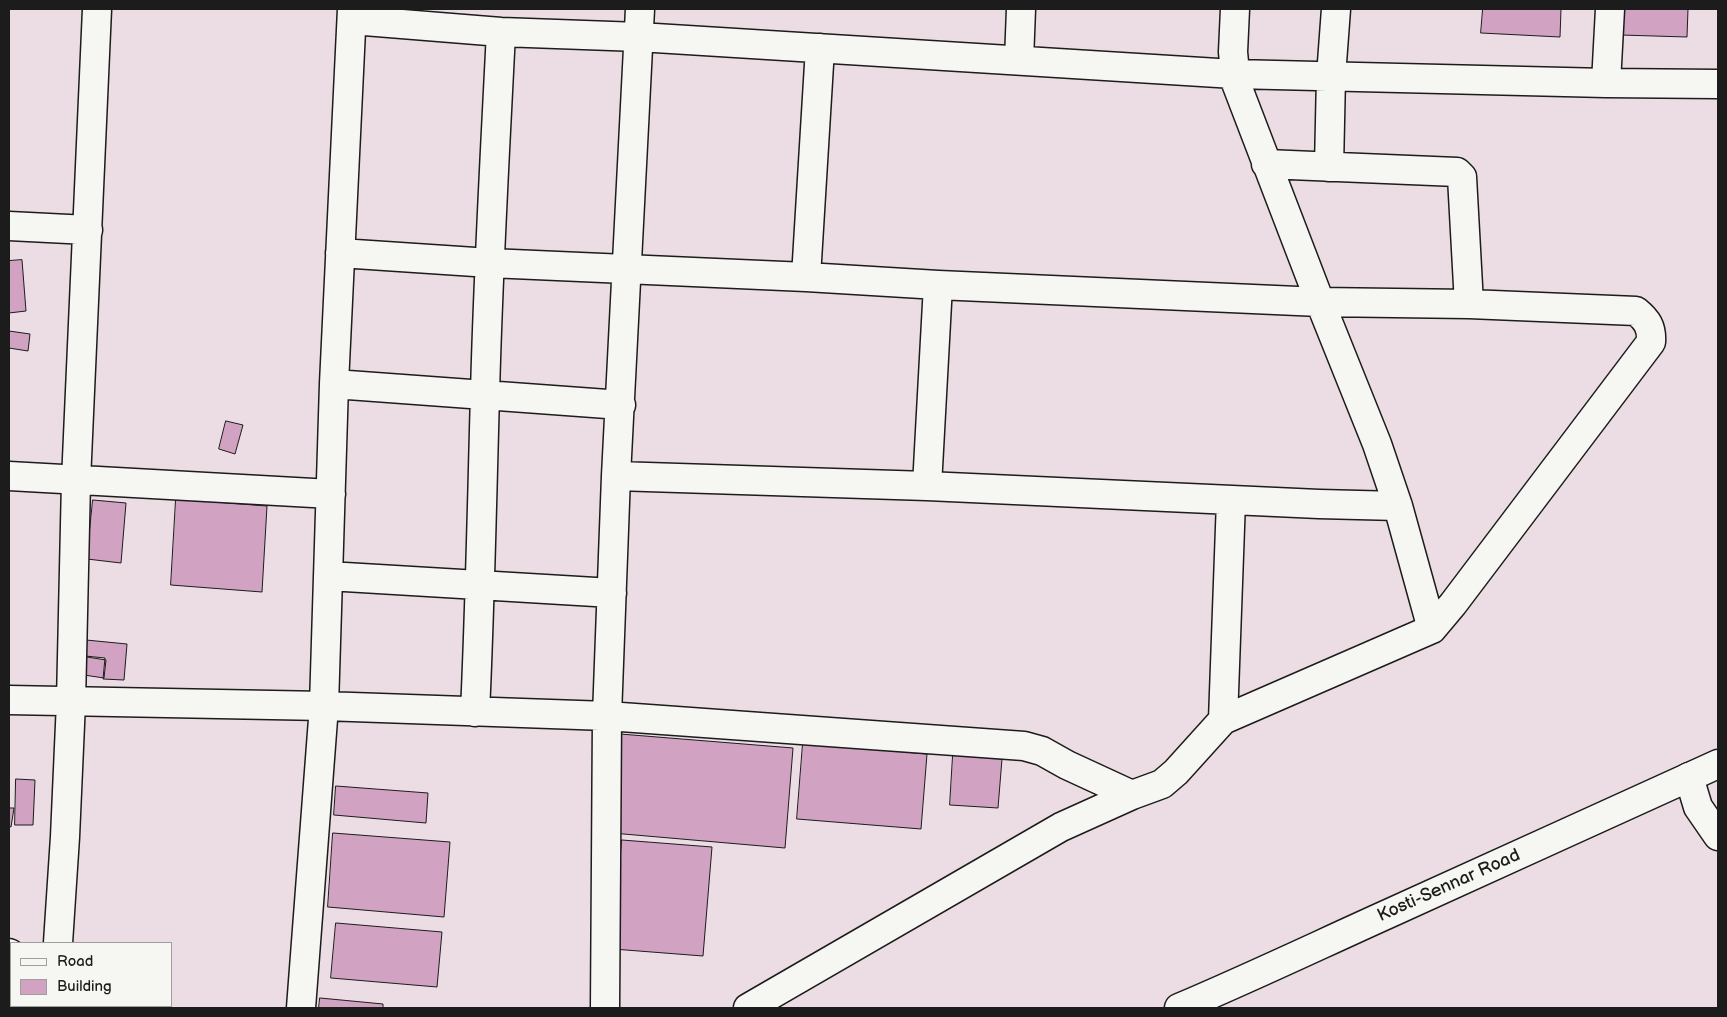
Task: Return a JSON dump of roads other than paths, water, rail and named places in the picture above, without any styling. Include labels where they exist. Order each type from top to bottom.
[{"type":"main road","points":[[58,942],[71,702],[76,481],[96,9]]},
{"type":"main road","points":[[605,1008],[607,716],[616,476],[640,9]]},
{"type":"main road","points":[[1019,60],[1021,9]]},
{"type":"main road","points":[[1235,9],[1233,52],[1236,83],[1266,164],[1377,444],[1398,506],[1432,629]]},
{"type":"main road","points":[[1329,166],[1331,76],[1336,9]]},
{"type":"main road","points":[[1606,84],[1610,9]]},
{"type":"main road","points":[[301,1008],[324,706],[334,384],[352,15],[501,32],[820,48],[1234,74],[1606,84],[1718,84]]},
{"type":"main road","points":[[476,712],[485,395],[501,32]]},
{"type":"main road","points":[[806,277],[820,48]]},
{"type":"main road","points":[[1266,164],[1454,171],[1460,174],[1462,177],[1470,304]]},
{"type":"main road","points":[[9,226],[88,230]]},
{"type":"main road","points":[[340,253],[490,263],[806,277],[938,285],[1320,302],[1470,304],[1636,311],[1649,324],[1652,333],[1651,342],[1454,604],[1432,629],[1223,720],[1167,781],[1061,827],[748,1008]]},
{"type":"main road","points":[[927,486],[938,285]]},
{"type":"main road","points":[[334,384],[621,405]]},
{"type":"main road","points":[[9,476],[331,494]]},
{"type":"main road","points":[[616,476],[927,486],[1398,506]]},
{"type":"main road","points":[[1223,720],[1231,500]]},
{"type":"main road","points":[[328,576],[612,593]]},
{"type":"main road","points":[[9,700],[324,706],[607,716],[1024,746],[1042,752],[1132,795]]},
{"type":"main road","name":"Kosti-Sennar Road","points":[[1179,1008],[1246,980],[1718,764]]},
{"type":"main road","points":[[1689,777],[1698,806],[1718,836]]}]
